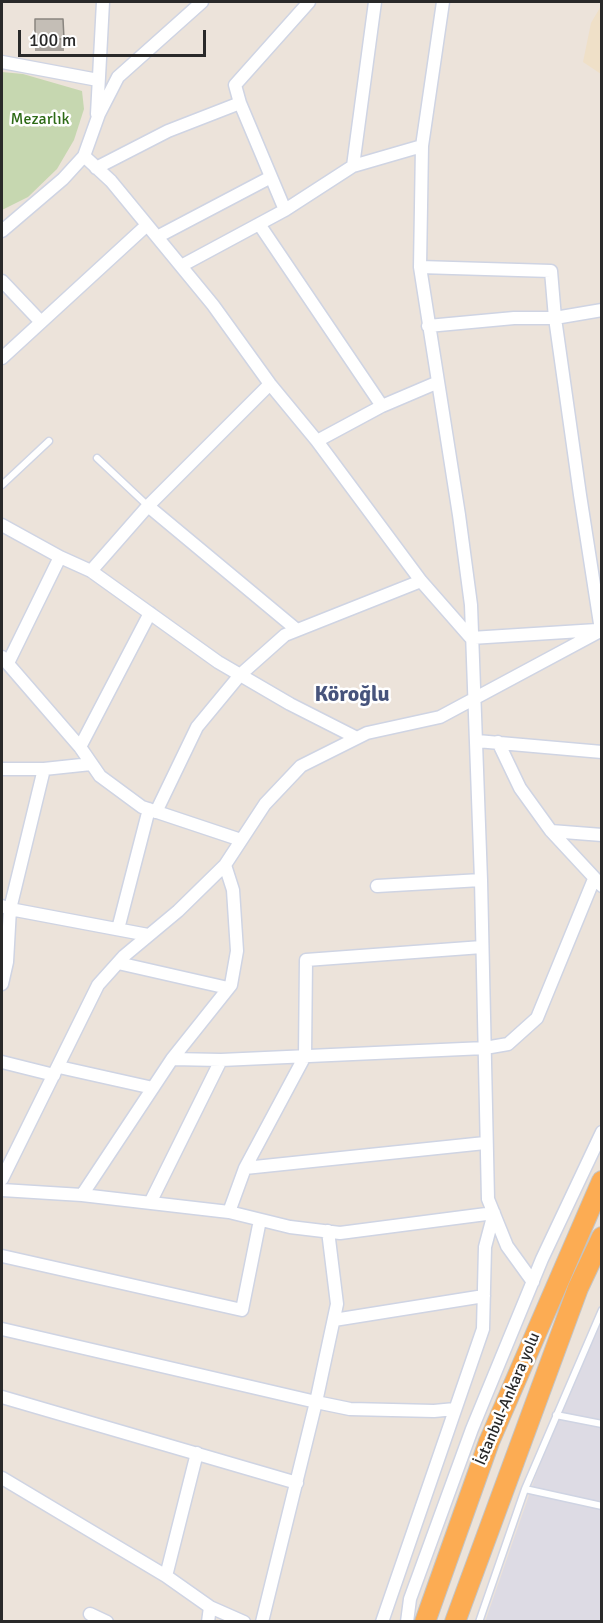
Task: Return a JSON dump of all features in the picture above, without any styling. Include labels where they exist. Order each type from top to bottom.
[{"type":"highway","name":"İstanbul-Ankara yolu","points":[[425,1622],[489,1442],[602,1181]]},
{"type":"highway","name":"İstanbul-Ankara yolu","points":[[455,1622],[578,1288],[602,1237]]},
{"type":"street","points":[[96,122],[103,2]]},
{"type":"street","points":[[2,231],[63,179],[84,156],[96,122],[118,76],[202,2]]},
{"type":"street","points":[[285,210],[240,103],[235,85],[309,2]]},
{"type":"street","points":[[353,166],[375,2]]},
{"type":"street","points":[[443,2],[422,146],[420,267],[471,605],[481,880],[488,1199],[507,1246],[533,1282]]},
{"type":"street","points":[[2,62],[98,80]]},
{"type":"street","points":[[96,168],[168,131],[240,103]]},
{"type":"street","points":[[181,266],[285,210],[353,166],[422,146]]},
{"type":"street","points":[[84,156],[111,181],[213,305],[270,384],[317,441],[421,581],[471,638]]},
{"type":"street","points":[[157,237],[271,177]]},
{"type":"street","points":[[259,224],[382,406]]},
{"type":"street","points":[[2,358],[147,225]]},
{"type":"street","points":[[420,267],[551,270],[555,318],[602,630]]},
{"type":"street","points":[[2,281],[41,322]]},
{"type":"street","points":[[428,326],[514,318],[555,318],[602,310]]},
{"type":"street","points":[[317,441],[382,406],[436,383]]},
{"type":"street","points":[[91,571],[148,506],[270,384]]},
{"type":"street","points":[[148,506],[297,630]]},
{"type":"street","points":[[2,525],[91,571],[240,675],[357,738]]},
{"type":"street","points":[[60,557],[5,660],[80,747],[100,776],[142,807],[242,840]]},
{"type":"street","points":[[118,930],[152,810],[197,727],[240,675],[285,635],[421,581]]},
{"type":"street","points":[[80,747],[150,613]]},
{"type":"street","points":[[471,638],[602,630]]},
{"type":"street","points":[[2,1179],[98,986],[118,963],[178,911],[225,865],[265,804],[302,766],[368,733],[440,717],[602,630]]},
{"type":"street","points":[[477,741],[602,752]]},
{"type":"street","points":[[172,1059],[221,1060],[485,1048],[508,1044],[537,1018],[598,882],[551,831],[520,788],[498,742]]},
{"type":"street","points":[[2,769],[44,769],[92,764]]},
{"type":"street","points":[[2,984],[7,962],[6,907],[44,769]]},
{"type":"street","points":[[551,831],[602,835]]},
{"type":"street","points":[[82,1195],[172,1059],[228,988],[237,951],[234,890],[225,865]]},
{"type":"street","points":[[377,886],[481,880]]},
{"type":"street","points":[[6,907],[148,935]]},
{"type":"street","points":[[229,1212],[245,1168],[305,1056],[306,960],[482,947]]},
{"type":"street","points":[[118,963],[228,988]]},
{"type":"street","points":[[150,1203],[221,1060]]},
{"type":"street","points":[[2,1062],[153,1088]]},
{"type":"street","points":[[406,1622],[410,1599],[448,1491],[533,1282],[602,1132]]},
{"type":"street","points":[[245,1168],[485,1143]]},
{"type":"street","points":[[2,1190],[82,1195],[229,1212],[290,1227],[340,1233],[494,1213]]},
{"type":"street","points":[[382,1622],[483,1329],[485,1247],[494,1213]]},
{"type":"street","points":[[2,1256],[242,1310],[260,1220]]},
{"type":"street","points":[[262,1622],[297,1483],[337,1304],[328,1231]]},
{"type":"street","points":[[334,1320],[484,1296]]},
{"type":"street","points":[[2,1329],[350,1409],[434,1411],[455,1409]]},
{"type":"street","points":[[2,1397],[297,1483]]},
{"type":"street","points":[[166,1576],[197,1453]]},
{"type":"street","points":[[2,1478],[166,1576],[210,1607],[244,1622]]},
{"type":"street","points":[[208,1622],[210,1607]]},
{"type":"street","points":[[90,1614],[107,1622]]},
{"type":"lane","points":[[2,485],[49,441]]},
{"type":"lane","points":[[97,458],[148,506]]},
{"type":"lane","points":[[478,1622],[525,1489],[602,1310]]},
{"type":"lane","points":[[556,1415],[602,1425]]},
{"type":"lane","points":[[525,1489],[602,1506]]},
{"type":"shaded area","points":[[601,6],[601,74],[583,62],[591,23]]},
{"type":"shaded area","points":[[601,1313],[601,1621],[485,1622],[536,1475]]},
{"type":"green space","name":"Mezarlık","points":[[2,72],[23,74],[82,91],[84,109],[74,140],[57,169],[28,197],[2,210]]},
{"type":"building","points":[[35,19],[63,19],[64,39],[35,39]]},
{"type":"district","name":"Köroğlu","points":[[352,695]]}]
